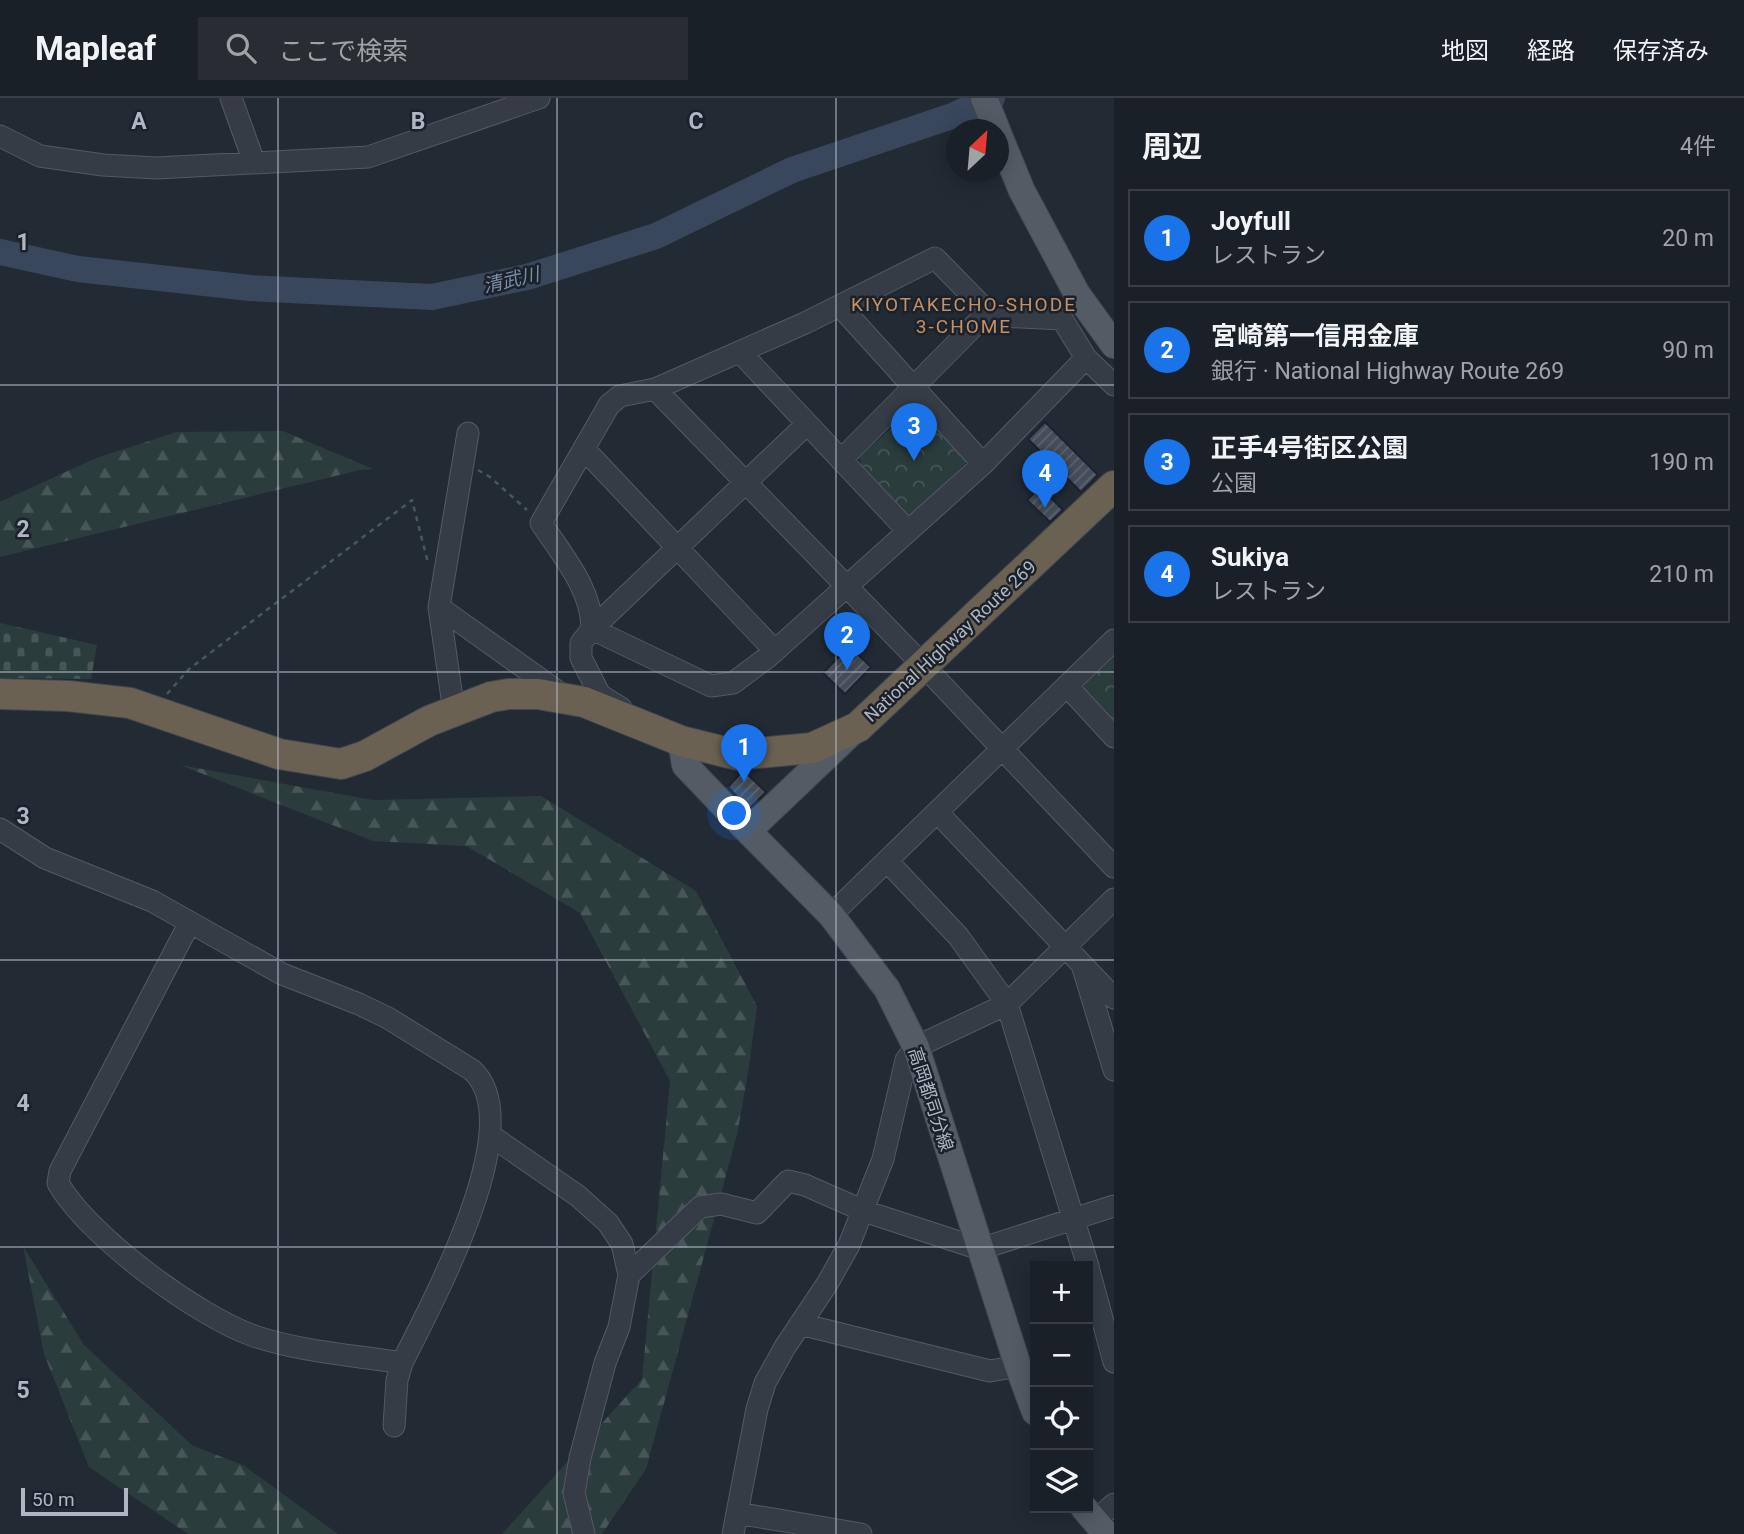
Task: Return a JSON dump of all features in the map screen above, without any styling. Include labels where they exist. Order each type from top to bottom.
[{"type":"highway","name":"National Highway Route 269","points":[[0,694],[68,696],[130,702],[279,754],[341,764],[365,756],[410,730],[491,697],[508,694],[538,694],[584,702],[681,741],[737,755],[812,748],[858,727],[1114,486]]},
{"type":"main road","points":[[984,98],[993,119]]},
{"type":"main road","points":[[1009,158],[1022,191],[1077,294],[1114,345]]},
{"type":"main road","points":[[748,831],[858,727]]},
{"type":"main road","name":"高岡都司分線","points":[[681,741],[685,765],[831,915],[887,989],[916,1047],[1030,1398]]},
{"type":"street","points":[[231,98],[254,162]]},
{"type":"street","points":[[0,136],[40,156],[103,165],[156,168],[368,157],[529,100]]},
{"type":"street","points":[[592,629],[592,614],[584,589],[541,523],[609,405],[620,396],[655,389],[740,352],[935,258],[988,312],[1000,316],[1062,318],[1086,358],[1114,385]]},
{"type":"street","points":[[840,306],[983,464]]},
{"type":"street","points":[[841,460],[988,312]]},
{"type":"street","points":[[740,352],[908,531]]},
{"type":"street","points":[[592,629],[712,686],[733,683],[775,651],[983,464],[1086,358]]},
{"type":"street","points":[[655,389],[924,666],[1114,867]]},
{"type":"street","points":[[681,741],[600,695],[581,658],[580,643],[807,424]]},
{"type":"street","points":[[454,712],[439,607],[468,433]]},
{"type":"street","points":[[584,449],[775,651]]},
{"type":"street","points":[[439,607],[568,699]]},
{"type":"street","points":[[831,915],[1114,640]]},
{"type":"street","points":[[1067,686],[1114,737]]},
{"type":"street","points":[[937,812],[1114,998]]},
{"type":"street","points":[[0,829],[45,858],[152,901],[282,974],[388,1018],[472,1070],[483,1080],[489,1097],[490,1135],[479,1191],[461,1237],[402,1363],[397,1380],[394,1426]]},
{"type":"street","points":[[887,861],[958,936],[1007,1004],[1086,1261]]},
{"type":"street","points":[[861,1534],[735,1524],[757,1409],[765,1383],[849,1245],[883,1159],[906,1060],[916,1047],[1007,1004],[1114,899]]},
{"type":"street","points":[[189,924],[60,1171],[58,1183],[68,1200],[98,1234],[148,1272],[223,1322],[255,1336],[307,1350],[402,1363]]},
{"type":"street","points":[[1082,965],[1114,1070]]},
{"type":"street","points":[[490,1135],[578,1196],[608,1223],[622,1244],[629,1275],[619,1327],[606,1363],[580,1458],[574,1493],[584,1534]]},
{"type":"street","points":[[629,1275],[700,1208],[721,1204],[757,1213],[788,1181],[805,1185],[863,1211],[980,1249],[1114,1206]]},
{"type":"street","points":[[1093,1284],[1114,1362]]},
{"type":"street","points":[[800,1324],[990,1371],[1018,1366]]},
{"type":"path","points":[[463,462],[490,477],[541,523]]},
{"type":"path","points":[[152,710],[189,669],[412,500],[429,567]]},
{"type":"green space","points":[[915,406],[920,406],[970,459],[913,514],[907,515],[861,464],[860,457]]},
{"type":"green space","points":[[283,431],[373,469],[0,557],[0,502],[96,458],[177,432]]},
{"type":"green space","points":[[0,623],[97,645],[91,679],[0,678]]},
{"type":"green space","points":[[1114,655],[1114,725],[1079,690]]},
{"type":"green space","points":[[180,765],[373,800],[541,796],[696,891],[757,1006],[748,1073],[737,1135],[646,1469],[602,1534],[502,1534],[642,1379],[670,1081],[580,913],[466,846],[373,841]]},
{"type":"green space","points":[[23,1246],[84,1345],[193,1446],[243,1465],[338,1534],[188,1534],[89,1467],[44,1354]]},
{"type":"building","points":[[1045,422],[1098,475],[1081,492],[1028,439]]},
{"type":"building","points":[[1040,487],[1063,510],[1050,522],[1027,500]]},
{"type":"building","points":[[849,646],[871,667],[845,694],[823,673]]},
{"type":"building","points":[[742,772],[766,792],[749,809],[728,787]]},
{"type":"waterway","name":"清武川","points":[[0,252],[78,269],[250,288],[432,297],[527,277],[656,236],[792,170],[952,116],[992,98]]},
{"type":"place","name":"正手4号街区公園","points":[[914,461]]},
{"type":"place","name":"Sukiya","points":[[1045,508]]},
{"type":"place","name":"宮崎第一信用金庫","points":[[847,670]]},
{"type":"place","name":"Joyfull","points":[[744,782]]},
{"type":"district","name":"KIYOTAKECHO-SHODE 3-CHOME","points":[[964,315]]}]
